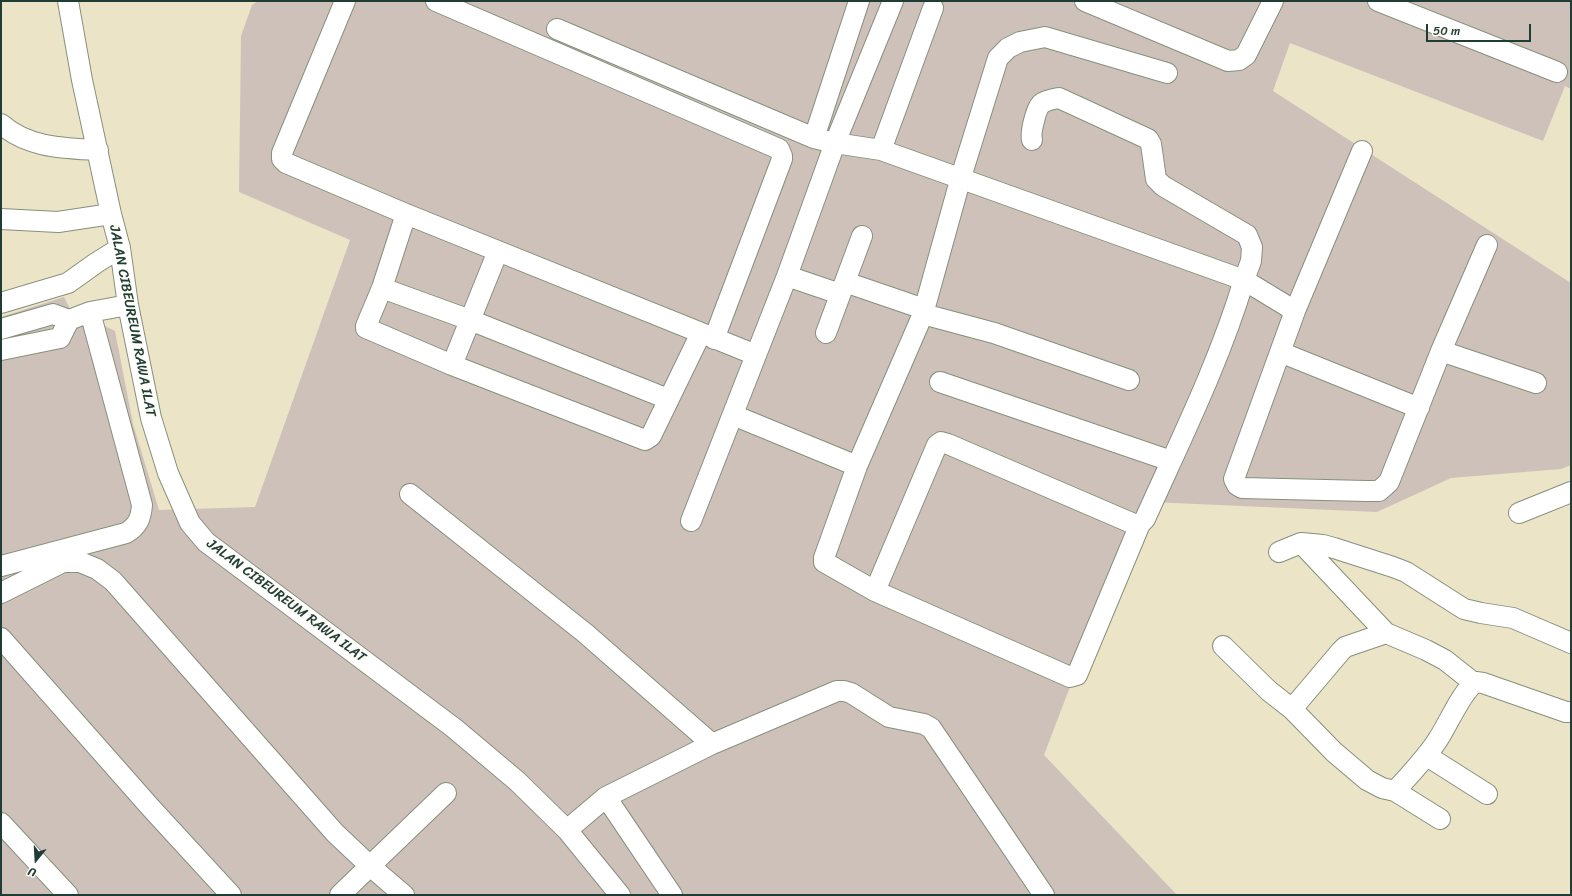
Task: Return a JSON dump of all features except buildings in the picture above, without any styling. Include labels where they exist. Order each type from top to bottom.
[{"type":"street","name":"JALAN CIBEUREUM RAWA ILAT","points":[[68,1],[82,80],[111,214],[120,248],[128,305],[151,418],[168,473],[190,523],[206,542],[454,728],[517,781],[567,830],[620,895]]},
{"type":"street","points":[[345,1],[282,153],[282,159],[286,163],[406,214],[756,355]]},
{"type":"street","points":[[406,214],[382,288],[366,328],[452,365],[642,440],[647,439],[650,436],[668,399],[707,336],[782,160],[779,149],[436,1]]},
{"type":"street","points":[[814,138],[859,1]]},
{"type":"street","points":[[691,521],[787,276],[835,143],[893,1]]},
{"type":"street","points":[[1085,1],[1228,61],[1239,60],[1246,54],[1273,1]]},
{"type":"street","points":[[1378,1],[1557,72]]},
{"type":"street","points":[[881,150],[933,8]]},
{"type":"street","points":[[557,29],[814,138],[835,143],[881,150],[962,177],[1244,280],[1295,311]]},
{"type":"street","points":[[1032,140],[1031,132],[1040,105],[1049,100],[1059,98],[1148,139],[1151,144],[1156,180],[1163,186],[1247,234],[1252,247],[1251,261],[1219,355],[1145,519],[1140,524],[1077,675],[1070,677],[875,592],[824,562],[824,558],[857,466],[924,311],[998,58],[1008,48],[1020,42],[1045,37],[1167,73]]},
{"type":"street","points":[[1,124],[18,136],[47,146],[98,150]]},
{"type":"street","points":[[1362,151],[1295,311],[1234,479],[1236,485],[1242,488],[1379,491],[1389,482],[1441,351],[1487,245]]},
{"type":"street","points":[[1,219],[58,222],[111,214]]},
{"type":"street","points":[[826,333],[862,236]]},
{"type":"street","points":[[1,303],[68,283],[120,248]]},
{"type":"street","points":[[452,365],[498,251]]},
{"type":"street","points":[[787,276],[843,288],[924,311],[994,333],[1129,380]]},
{"type":"street","points":[[382,288],[470,320],[668,399]]},
{"type":"street","points":[[69,320],[60,338],[4,349],[1,329],[53,314],[69,320],[90,312],[128,305]]},
{"type":"street","points":[[1,566],[126,533],[139,522],[142,505],[90,312]]},
{"type":"street","points":[[1441,351],[1536,384]]},
{"type":"street","points":[[1280,352],[1419,408]]},
{"type":"street","points":[[940,382],[1171,462]]},
{"type":"street","points":[[733,415],[857,466]]},
{"type":"street","points":[[875,592],[937,445],[941,442],[1134,524],[1140,524]]},
{"type":"street","points":[[1519,513],[1571,492]]},
{"type":"street","points":[[410,494],[585,633],[712,744]]},
{"type":"street","points":[[1301,543],[1386,633],[1445,660],[1474,683],[1483,683],[1566,712],[1571,712]]},
{"type":"street","points":[[1279,552],[1301,543],[1323,544],[1393,567],[1416,578],[1452,602],[1464,608],[1481,614],[1513,618],[1571,643]]},
{"type":"street","points":[[1,593],[63,562],[80,562],[97,569],[113,581],[335,833],[404,895]]},
{"type":"street","points":[[1292,709],[1336,655],[1345,647],[1386,633]]},
{"type":"street","points":[[1,638],[151,808],[231,895]]},
{"type":"street","points":[[1222,646],[1269,691],[1292,709],[1334,752],[1366,780],[1382,788],[1395,790],[1440,819]]},
{"type":"street","points":[[1395,790],[1427,756],[1446,727],[1467,689],[1474,683]]},
{"type":"street","points":[[567,830],[606,797],[712,744],[838,691],[844,690],[889,717],[924,724],[931,728],[1044,895]]},
{"type":"street","points":[[1427,756],[1486,794]]},
{"type":"street","points":[[340,895],[446,793]]},
{"type":"street","points":[[606,797],[672,895]]},
{"type":"street","points":[[1,823],[68,895]]},
{"type":"shaded area","points":[[258,1],[1571,1],[1571,89],[1565,86],[1543,141],[1290,43],[1273,91],[1571,283],[1571,465],[1561,469],[1451,478],[1377,512],[1151,502],[1068,692],[1044,755],[1177,895],[1,895],[1,317],[64,297],[70,309],[115,331],[133,424],[159,510],[255,507],[350,240],[239,192],[241,36],[252,5]]}]
